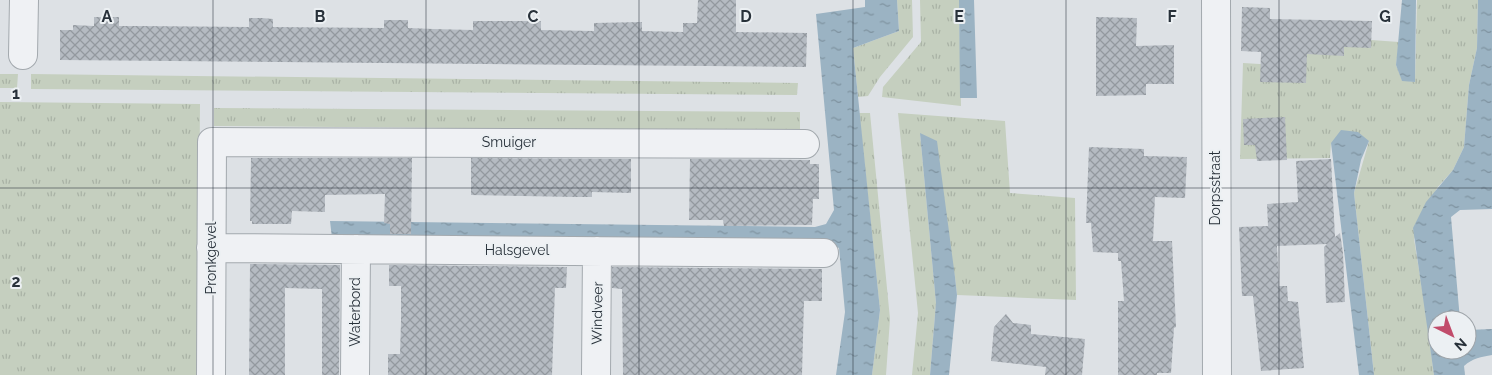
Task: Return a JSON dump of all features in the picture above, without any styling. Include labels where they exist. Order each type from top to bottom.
[{"type":"street","points":[[23,54],[24,0]]},
{"type":"street","name":"Dorpsstraat","points":[[1216,0],[1217,375]]},
{"type":"street","name":"Smuiger","points":[[212,142],[805,144]]},
{"type":"street","name":"Pronkgevel","points":[[211,375],[212,142]]},
{"type":"street","name":"Halsgevel","points":[[211,248],[824,253]]},
{"type":"street","name":"Waterbord","points":[[355,375],[356,249]]},
{"type":"street","name":"Windveer","points":[[596,375],[597,251]]},
{"type":"green space","points":[[897,0],[912,0],[913,37],[880,77],[868,96],[858,97],[853,48],[899,31]]},
{"type":"green space","points":[[920,0],[959,0],[961,106],[882,97],[883,87],[921,42]]},
{"type":"green space","points":[[1417,0],[1478,0],[1477,48],[1469,85],[1464,147],[1453,170],[1437,188],[1414,239],[1427,322],[1427,360],[1432,360],[1434,375],[1374,375],[1354,193],[1369,141],[1331,143],[1330,158],[1240,159],[1243,63],[1278,65],[1329,37],[1399,42],[1396,65],[1402,80],[1415,82]]},
{"type":"green space","points":[[0,74],[18,74],[17,88],[0,88]]},
{"type":"green space","points":[[31,74],[798,83],[797,95],[31,89]]},
{"type":"green space","points":[[0,102],[200,104],[198,375],[0,375]]},
{"type":"green space","points":[[214,108],[800,112],[800,131],[214,126]]},
{"type":"green space","points":[[859,113],[870,113],[890,319],[886,375],[872,375],[880,310]]},
{"type":"green space","points":[[898,113],[1005,121],[1010,193],[1075,198],[1076,300],[957,295],[955,277],[920,133],[936,303],[930,375],[912,375],[918,313]]},
{"type":"water","points":[[865,0],[897,0],[899,31],[853,48],[880,310],[872,375],[836,375],[845,312],[839,248],[830,243],[332,238],[330,221],[815,227],[826,224],[834,210],[816,14],[865,7]]},
{"type":"water","points":[[959,0],[974,0],[977,98],[960,98]]},
{"type":"water","points":[[1402,0],[1416,0],[1415,82],[1402,81],[1396,65]]},
{"type":"water","points":[[1478,0],[1492,0],[1492,209],[1460,210],[1451,217],[1459,310],[1427,310],[1427,326],[1413,228],[1426,202],[1453,170],[1464,147],[1469,85],[1477,48]]},
{"type":"water","points":[[1341,130],[1358,132],[1369,141],[1361,160],[1354,193],[1374,375],[1359,375],[1331,143]]},
{"type":"water","points":[[920,133],[937,141],[955,277],[957,295],[949,375],[930,375],[936,303]]},
{"type":"water","points":[[1492,329],[1492,355],[1477,358],[1477,330]]},
{"type":"water","points":[[1432,360],[1473,360],[1464,366],[1465,375],[1434,375]]},
{"type":"building","points":[[698,0],[736,0],[736,32],[807,33],[806,67],[60,60],[60,30],[73,30],[73,25],[94,26],[94,17],[119,17],[119,26],[249,27],[249,18],[262,18],[273,19],[273,27],[384,28],[384,20],[408,20],[408,28],[473,30],[473,21],[541,21],[541,30],[594,31],[594,23],[642,22],[642,31],[683,32],[683,23],[697,23]]},
{"type":"building","points":[[1242,7],[1270,8],[1270,19],[1372,21],[1371,48],[1344,47],[1344,56],[1307,54],[1306,83],[1260,82],[1261,52],[1241,51]]},
{"type":"building","points":[[1096,17],[1137,18],[1136,46],[1174,45],[1174,84],[1146,84],[1146,95],[1096,96]]},
{"type":"building","points":[[1285,117],[1287,160],[1257,161],[1255,145],[1244,145],[1243,119]]},
{"type":"building","points":[[1089,147],[1144,149],[1144,156],[1187,157],[1185,198],[1155,197],[1153,241],[1172,241],[1176,327],[1174,328],[1171,373],[1118,375],[1118,301],[1124,301],[1121,261],[1118,261],[1118,253],[1093,252],[1091,223],[1086,223]]},
{"type":"building","points":[[251,158],[412,158],[411,234],[390,234],[390,224],[384,223],[385,194],[325,195],[325,212],[292,211],[291,224],[252,224],[252,221],[250,221]]},
{"type":"building","points":[[471,158],[631,159],[631,193],[592,192],[592,197],[471,195]]},
{"type":"building","points":[[690,159],[810,160],[810,164],[819,164],[819,199],[813,199],[812,225],[724,226],[723,220],[689,220]]},
{"type":"building","points":[[1331,159],[1335,237],[1340,233],[1343,253],[1345,302],[1326,303],[1324,247],[1327,244],[1277,246],[1279,286],[1287,286],[1288,301],[1298,302],[1304,368],[1261,371],[1253,296],[1242,296],[1239,227],[1268,226],[1267,204],[1298,202],[1296,161]]},
{"type":"building","points":[[250,264],[340,265],[339,375],[322,375],[322,289],[285,288],[285,375],[249,375]]},
{"type":"building","points":[[389,265],[567,267],[566,288],[555,288],[552,375],[388,375],[388,354],[400,354],[401,321],[401,286],[389,286]]},
{"type":"building","points":[[612,267],[822,269],[822,301],[804,301],[802,375],[623,375],[622,289],[612,288]]},
{"type":"building","points":[[1006,314],[1013,323],[1031,325],[1031,334],[1085,339],[1082,375],[1045,375],[1046,367],[991,361],[994,327]]}]
